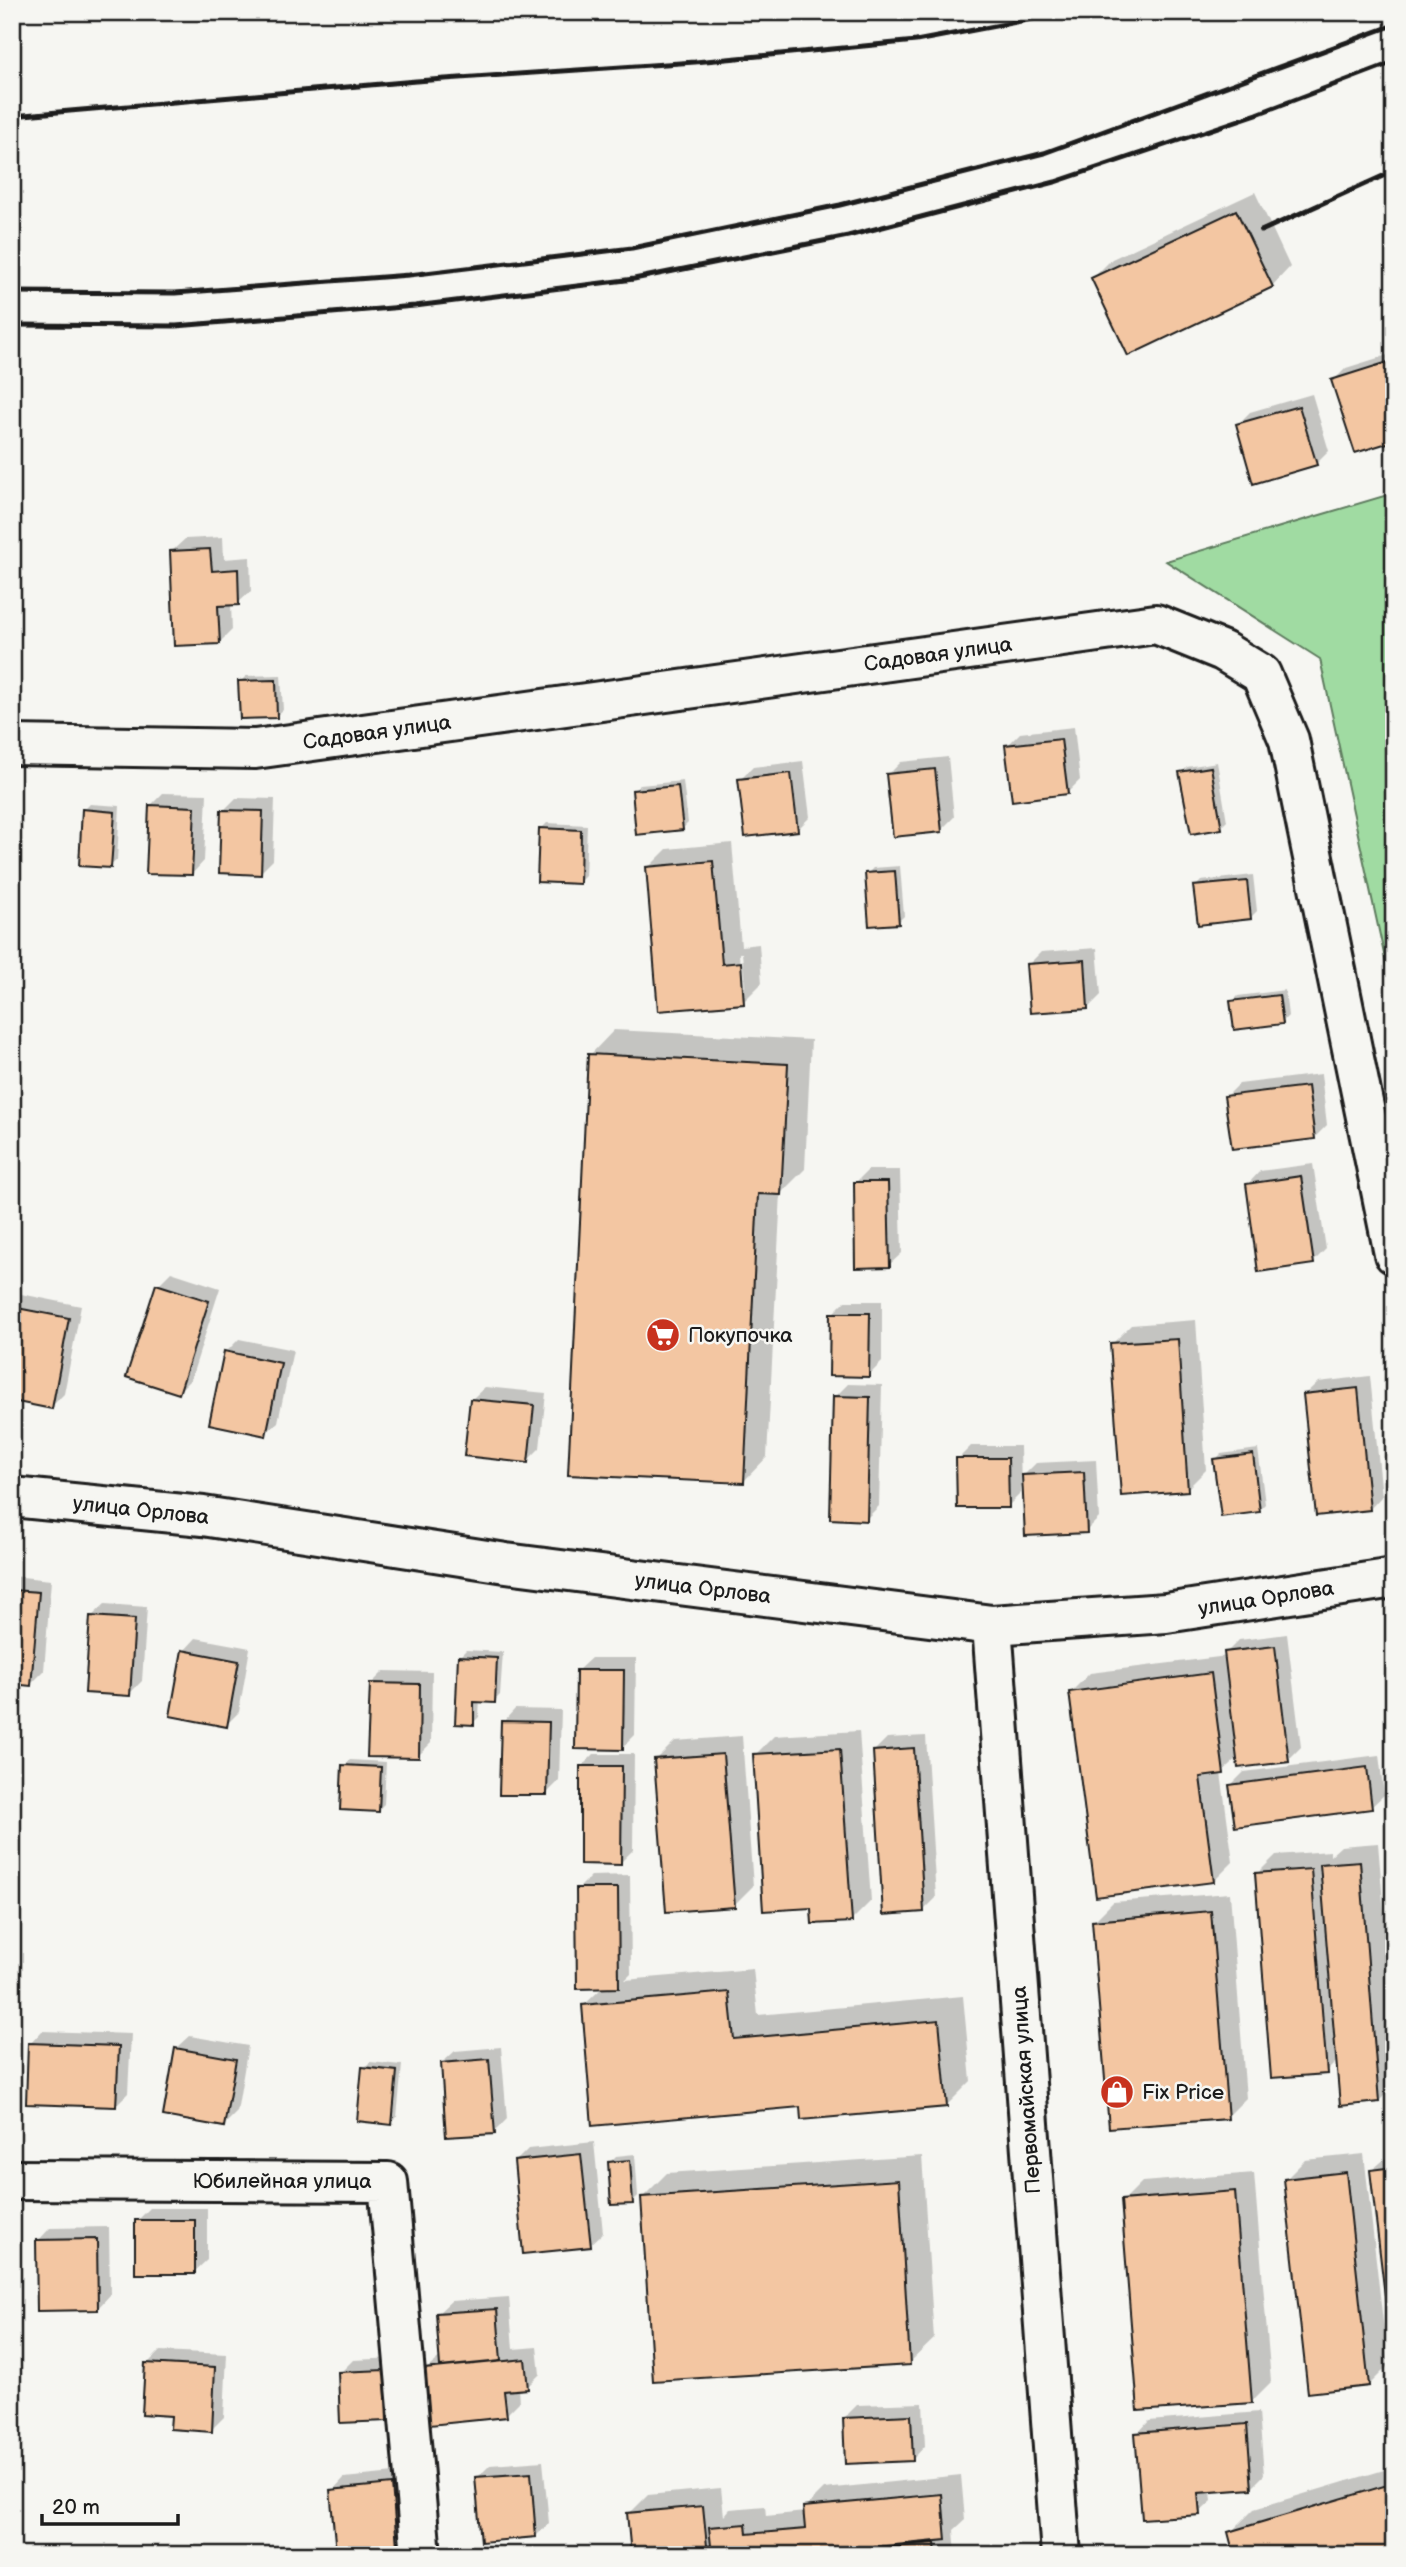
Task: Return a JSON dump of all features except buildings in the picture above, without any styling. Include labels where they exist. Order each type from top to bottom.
[{"type":"street","name":"Садовая улица","points":[[12,745],[255,749],[1156,624],[1223,651],[1261,674],[1289,740],[1394,1254]]},
{"type":"street","name":"улица Орлова","points":[[12,1497],[203,1516],[506,1563],[992,1625],[1166,1613],[1394,1578]]},
{"type":"street","name":"Первомайская улица","points":[[992,1625],[1061,2555]]},
{"type":"street","name":"Юбилейная улица","points":[[12,2180],[388,2182],[421,2555]]},
{"type":"path","points":[[1394,705],[1394,760]]},
{"type":"green space","points":[[1394,493],[1394,1000],[1320,659],[1166,561]]},
{"type":"railway","points":[[12,116],[416,81],[695,62],[916,41],[1069,12]]},
{"type":"railway","points":[[12,292],[175,293],[409,275],[632,248],[840,205],[1044,153],[1394,25]]},
{"type":"railway","points":[[12,325],[176,326],[415,306],[634,279],[848,236],[1055,182],[1257,114],[1394,62]]},
{"type":"railway","points":[[1261,231],[1394,171]]},
{"type":"place","name":"Покупочка","points":[[663,1335]]},
{"type":"place","name":"Fix Price","points":[[1117,2092]]}]
